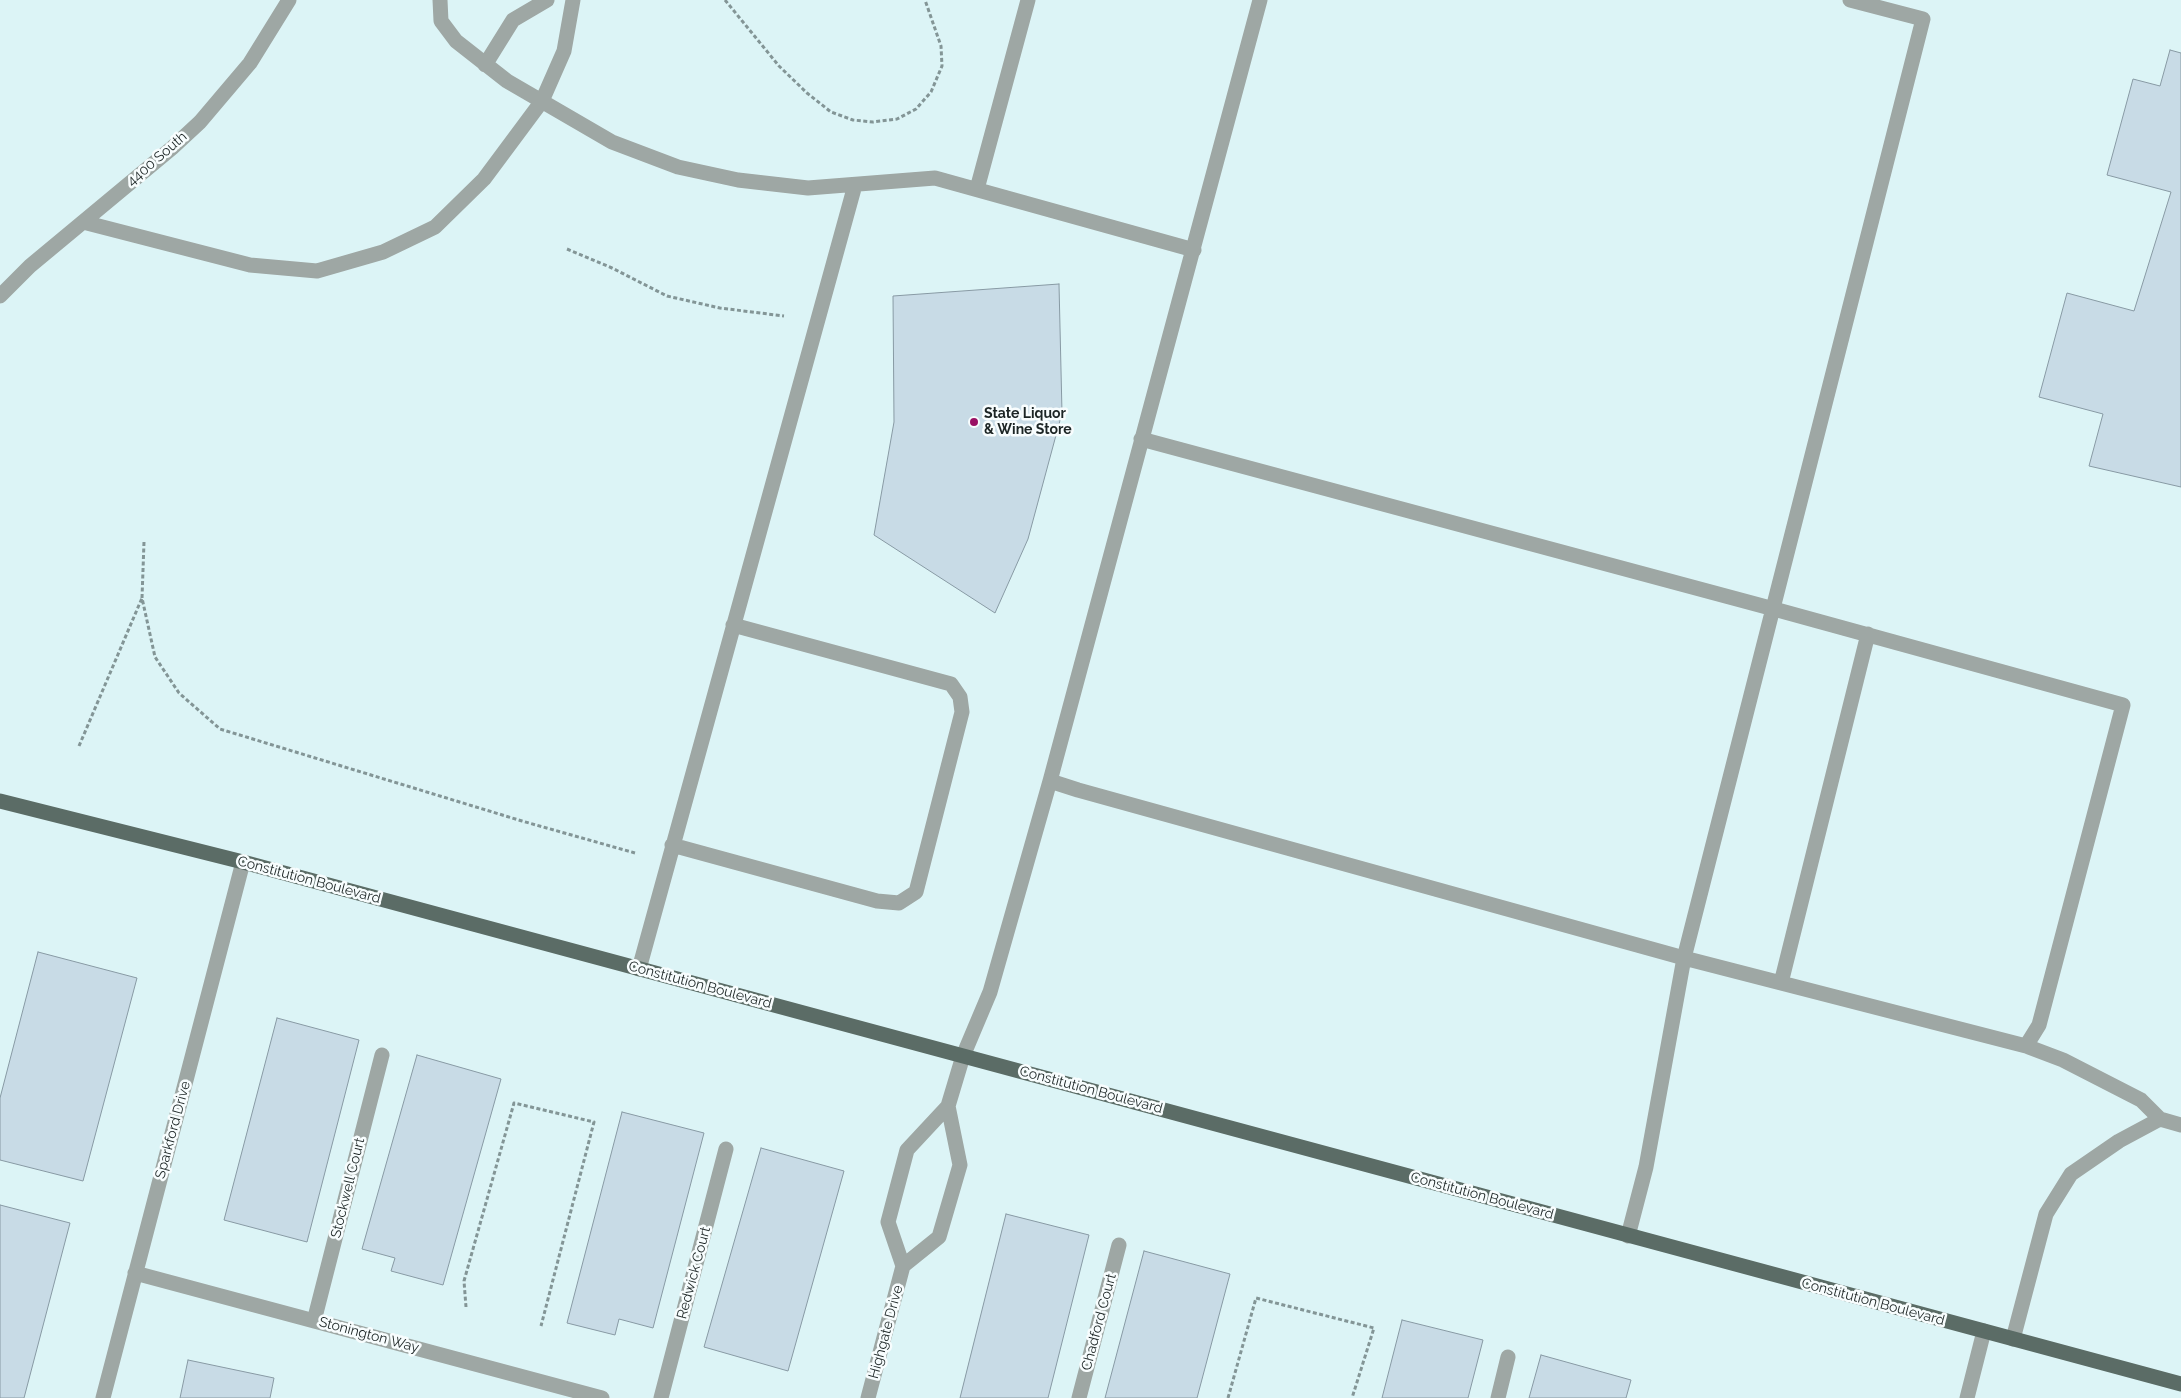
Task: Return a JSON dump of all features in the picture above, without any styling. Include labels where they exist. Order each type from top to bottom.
[{"type":"main road","name":"Constitution Boulevard","points":[[0,801],[244,862],[2181,1384]]},
{"type":"street","name":"4400 South","points":[[0,296],[30,266],[172,148],[200,122],[250,63],[289,0]]},
{"type":"street","points":[[440,0],[441,21],[456,41],[507,81],[612,142],[678,167],[738,180],[808,188],[935,178],[1194,250]]},
{"type":"street","points":[[485,65],[513,20],[548,0]]},
{"type":"street","points":[[83,222],[250,265],[317,271],[383,252],[435,227],[484,179],[542,101],[564,51],[573,0]]},
{"type":"street","points":[[977,189],[1028,0]]},
{"type":"street","name":"Highgate Drive","points":[[868,1398],[903,1266],[888,1222],[907,1150],[948,1106],[963,1056],[990,992],[1050,781],[1260,0]]},
{"type":"street","points":[[1628,1236],[1646,1167],[1684,958],[1923,19],[1850,0]]},
{"type":"street","points":[[639,969],[855,185]]},
{"type":"street","points":[[1141,439],[1774,608],[2123,705],[2039,1025],[2026,1046]]},
{"type":"street","points":[[672,845],[877,901],[898,903],[916,892],[962,712],[960,696],[951,684],[733,625]]},
{"type":"street","points":[[1781,983],[1868,634]]},
{"type":"street","points":[[1050,781],[1684,958],[2026,1046],[2063,1060],[2141,1100],[2160,1119],[2181,1125]]},
{"type":"street","name":"Sparkford Drive","points":[[103,1398],[244,862]]},
{"type":"street","name":"Stockwell Court","points":[[314,1321],[382,1055]]},
{"type":"street","name":"Highgate Drive","points":[[903,1266],[939,1237],[960,1165],[948,1106]]},
{"type":"street","points":[[2013,1339],[2046,1214],[2071,1174],[2119,1142],[2160,1119]]},
{"type":"street","name":"Redwick Court","points":[[662,1398],[726,1149]]},
{"type":"street","name":"Chadford Court","points":[[1079,1398],[1119,1245]]},
{"type":"street","name":"Stonington Way","points":[[135,1273],[602,1398]]},
{"type":"street","points":[[1967,1398],[1984,1331]]},
{"type":"street","points":[[1498,1398],[1508,1357]]},
{"type":"path","points":[[725,0],[780,66],[807,93],[831,112],[853,120],[873,122],[897,120],[916,108],[931,92],[942,66],[941,46],[925,0]]},
{"type":"path","points":[[568,249],[612,268],[667,296],[720,308],[784,316]]},
{"type":"path","points":[[144,542],[142,598],[155,657],[179,693],[220,729],[522,822],[635,853]]},
{"type":"path","points":[[80,746],[142,598]]},
{"type":"path","points":[[466,1307],[464,1281],[514,1103],[594,1122],[541,1326]]},
{"type":"path","points":[[1228,1398],[1256,1298],[1374,1328],[1352,1398]]},
{"type":"building","points":[[2170,50],[2181,53],[2181,487],[2089,466],[2103,414],[2039,397],[2067,293],[2134,311],[2171,192],[2107,175],[2133,79],[2160,86]]},
{"type":"building","points":[[1059,284],[1062,413],[1028,539],[995,613],[874,535],[894,422],[893,296]]},
{"type":"building","points":[[38,952],[137,978],[83,1181],[0,1160],[0,1098]]},
{"type":"building","points":[[277,1018],[359,1040],[307,1242],[224,1220]]},
{"type":"building","points":[[417,1055],[501,1079],[443,1285],[391,1271],[395,1258],[362,1249]]},
{"type":"building","points":[[622,1112],[704,1133],[653,1328],[619,1319],[615,1335],[567,1323]]},
{"type":"building","points":[[761,1148],[844,1171],[788,1371],[704,1347]]},
{"type":"building","points":[[0,1205],[70,1223],[24,1398],[0,1398]]},
{"type":"building","points":[[1006,1214],[1089,1235],[1048,1398],[960,1398]]},
{"type":"building","points":[[1144,1251],[1230,1274],[1197,1398],[1105,1398]]},
{"type":"building","points":[[1402,1320],[1483,1340],[1468,1398],[1382,1398]]},
{"type":"building","points":[[1541,1355],[1631,1380],[1626,1398],[1529,1398]]},
{"type":"building","points":[[188,1360],[274,1378],[270,1398],[180,1398]]},
{"type":"place","name":"State Liquor & Wine Store","points":[[974,422]]}]
